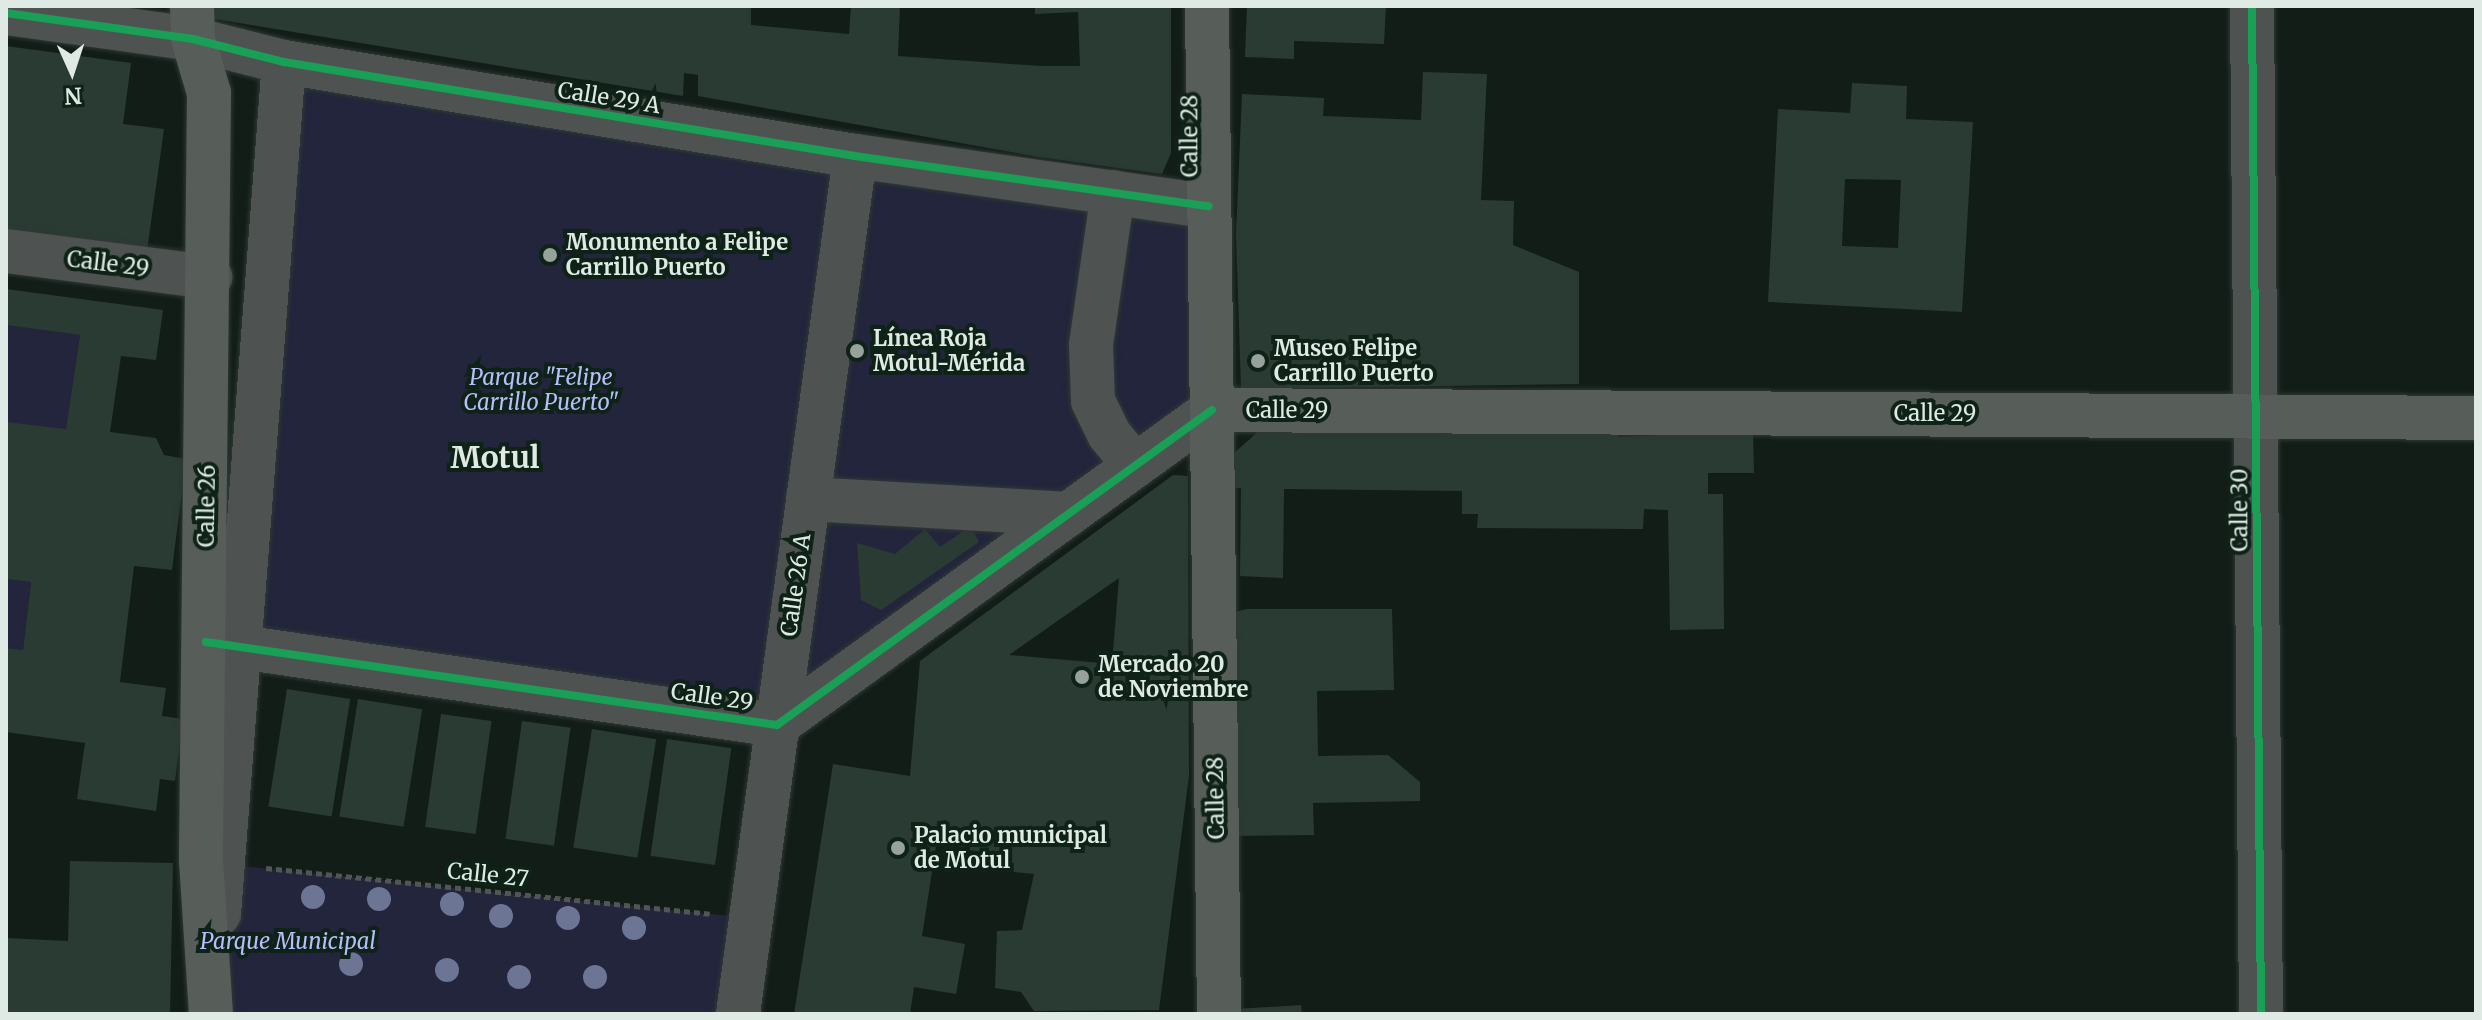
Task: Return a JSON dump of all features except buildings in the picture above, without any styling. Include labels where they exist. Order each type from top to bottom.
[{"type":"main road","name":"Calle 28","points":[[1207,6],[1219,1014]]},
{"type":"main road","name":"Calle 26","points":[[192,22],[209,93],[210,277],[222,645],[201,860],[211,1011]]},
{"type":"main road","name":"Calle 29","points":[[1212,410],[2476,418]]},
{"type":"street","name":"Calle 30","points":[[2252,6],[2261,1014]]},
{"type":"street","name":"Calle 29 A","points":[[6,13],[192,22],[284,62],[855,156],[1208,206]]},
{"type":"street","name":"Calle 26","points":[[211,1011],[222,864],[222,645],[284,62]]},
{"type":"street","name":"Calle 26 A","points":[[738,1014],[855,156]]},
{"type":"street","points":[[1113,192],[1091,344],[1093,401],[1109,434],[1135,466]]},
{"type":"street","name":"Calle 29","points":[[6,251],[210,277]]},
{"type":"street","name":"Calle 29","points":[[222,645],[777,725],[1212,410]]},
{"type":"street","points":[[808,499],[1069,514]]},
{"type":"green space","name":"Parque \"Felipe Carrillo Puerto\"","points":[[284,62],[1208,206],[1212,410],[777,725],[239,648]]},
{"type":"green space","points":[[6,325],[80,335],[66,431],[6,423]]},
{"type":"green space","points":[[6,579],[31,582],[23,650],[6,648]]},
{"type":"green space","name":"Parque Municipal","points":[[222,864],[751,918],[738,1014],[211,1014]]},
{"type":"cycle path","points":[[2252,6],[2261,1014]]},
{"type":"cycle path","points":[[6,13],[193,39],[284,62],[855,156],[1208,206]]},
{"type":"cycle path","points":[[206,642],[777,725],[1212,410]]},
{"type":"place","name":"Monumento a Felipe Carrillo Puerto","points":[[550,255]]},
{"type":"place","name":"Línea Roja Motul-Mérida","points":[[857,351]]},
{"type":"place","name":"Museo Felipe Carrillo Puerto","points":[[1258,361]]},
{"type":"place","name":"Mercado 20 de Noviembre","points":[[1082,677]]},
{"type":"place","name":"Palacio municipal de Motul","points":[[898,848]]},
{"type":"district","name":"Motul","points":[[495,457]]}]
